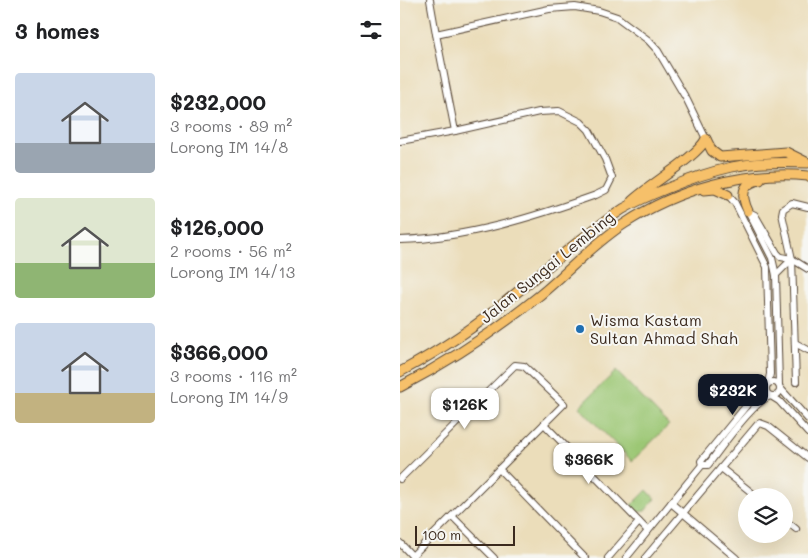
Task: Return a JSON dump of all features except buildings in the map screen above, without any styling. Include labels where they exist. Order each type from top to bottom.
[{"type":"main road","points":[[625,208],[644,190],[697,151],[706,139],[712,151],[720,157],[786,152],[807,163]]},
{"type":"main road","name":"Jalan Sungai Lembing","points":[[400,372],[462,336],[596,228],[625,208],[656,192],[699,176],[734,166],[807,163]]},
{"type":"main road","points":[[748,211],[743,196],[750,183],[792,175]]},
{"type":"main road","name":"Jalan Sungai Lembing","points":[[400,387],[465,350],[516,314],[585,254],[625,223],[670,200],[730,179],[792,175],[808,176]]},
{"type":"main road","points":[[695,191],[715,189],[728,195]]},
{"type":"street","points":[[430,0],[455,130]]},
{"type":"street","points":[[436,34],[549,9],[575,8],[599,11],[617,17],[648,40],[658,51],[687,100],[706,139]]},
{"type":"street","points":[[400,142],[549,110],[559,111],[581,122],[589,130],[605,159],[612,178],[606,190],[596,195],[517,220],[454,234],[400,240]]},
{"type":"street","points":[[728,195],[735,203],[767,267],[770,374],[766,393],[778,401],[808,433]]},
{"type":"street","points":[[796,382],[792,259],[782,214],[783,209],[792,203],[808,207]]},
{"type":"street","points":[[748,211],[755,215],[781,257],[792,259],[808,269]]},
{"type":"street","points":[[702,465],[708,465],[761,401],[778,394],[780,386],[776,275],[772,258],[748,211]]},
{"type":"street","points":[[776,275],[792,259]]},
{"type":"street","points":[[794,343],[808,350]]},
{"type":"street","points":[[400,479],[515,365],[524,366],[564,404],[413,557],[400,542]]},
{"type":"street","points":[[626,558],[702,465],[701,461],[755,395],[767,384],[775,382],[780,386],[808,419]]},
{"type":"street","points":[[633,549],[644,558],[760,423],[768,426],[808,458]]},
{"type":"street","points":[[544,424],[648,531]]},
{"type":"street","points":[[721,468],[746,488]]},
{"type":"street","points":[[499,469],[585,558]]},
{"type":"street","points":[[671,503],[736,558]]},
{"type":"street","points":[[452,516],[494,558]]},
{"type":"street","points":[[608,558],[639,522]]},
{"type":"green space","points":[[616,371],[669,425],[632,461],[579,407]]},
{"type":"green space","points":[[647,490],[655,499],[645,511],[637,512],[631,506]]},
{"type":"place","name":"Wisma Kastam Sultan Ahmad Shah","points":[[580,329]]}]
